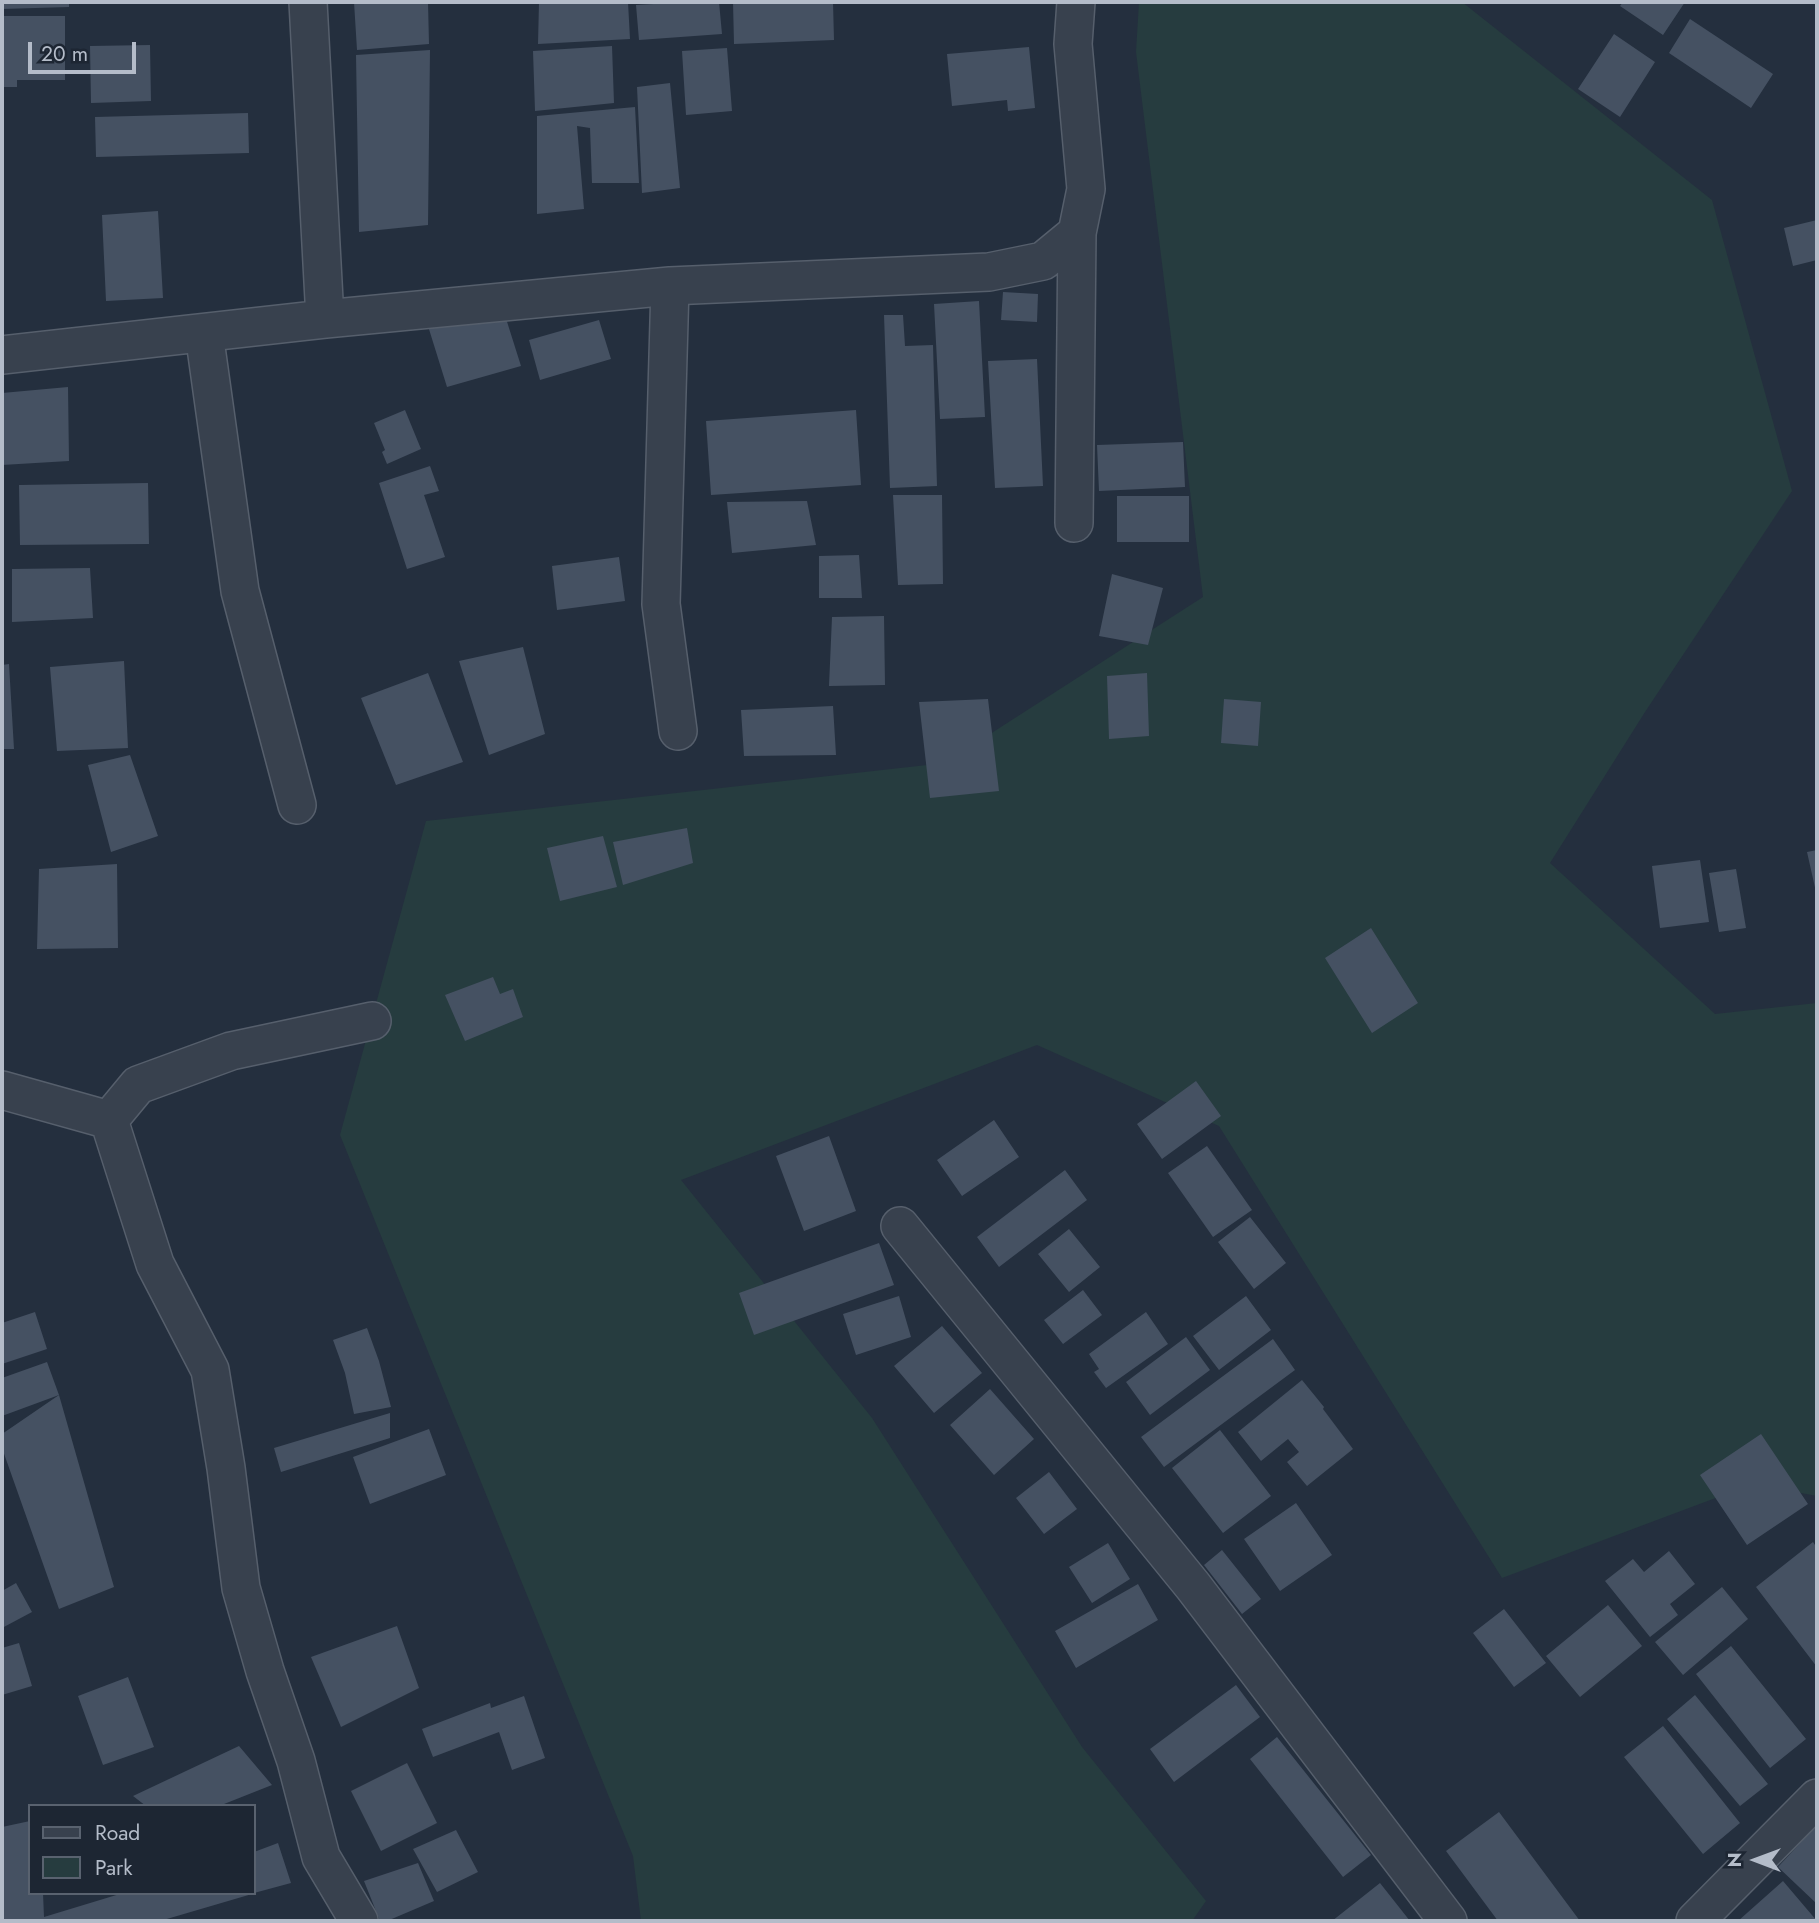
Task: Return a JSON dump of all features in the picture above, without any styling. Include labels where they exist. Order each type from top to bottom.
[{"type":"street","points":[[308,2],[325,319]]},
{"type":"street","points":[[1074,523],[1077,233],[1086,190],[1073,44],[1076,2]]},
{"type":"street","points":[[2,355],[325,319],[670,286],[989,272],[1043,261],[1077,233]]},
{"type":"street","points":[[670,286],[661,604],[678,731]]},
{"type":"street","points":[[204,333],[240,592],[297,805]]},
{"type":"street","points":[[109,1120],[138,1085],[231,1051],[372,1021]]},
{"type":"street","points":[[2,1090],[109,1120]]},
{"type":"street","points":[[109,1120],[155,1264],[210,1370],[242,1588],[265,1671],[296,1761],[321,1857],[359,1921]]},
{"type":"street","points":[[900,1226],[1193,1586],[1448,1921]]},
{"type":"street","points":[[1695,1921],[1817,1798]]},
{"type":"green space","points":[[1139,2],[1462,2],[1712,200],[1792,491],[1645,712],[1550,863],[1715,1014],[1817,1003],[1817,1496],[1753,1484],[1502,1578],[1219,1126],[1037,1045],[681,1180],[872,1418],[1082,1747],[1206,1901],[1192,1921],[641,1921],[633,1856],[340,1135],[426,821],[945,763],[1203,597],[1136,52]]},
{"type":"building","points":[[2,2],[69,2],[69,7],[2,9]]},
{"type":"building","points":[[354,2],[428,2],[429,44],[357,50]]},
{"type":"building","points":[[539,2],[628,2],[630,39],[538,44]]},
{"type":"building","points":[[719,2],[722,34],[639,40],[636,5]]},
{"type":"building","points":[[733,2],[833,2],[834,40],[734,44]]},
{"type":"building","points":[[1623,2],[1685,2],[1663,35],[1620,6]]},
{"type":"building","points":[[4,16],[65,16],[65,80],[17,80],[17,87],[2,87]]},
{"type":"building","points":[[1690,19],[1773,74],[1751,108],[1669,53]]},
{"type":"building","points":[[1614,34],[1655,62],[1620,117],[1578,89]]},
{"type":"building","points":[[150,45],[151,101],[91,103],[90,46]]},
{"type":"building","points":[[612,46],[614,103],[535,111],[533,51]]},
{"type":"building","points":[[1029,47],[1035,108],[1008,111],[1007,100],[952,106],[947,54]]},
{"type":"building","points":[[727,48],[732,111],[686,115],[682,51]]},
{"type":"building","points":[[430,50],[428,225],[359,232],[356,55]]},
{"type":"building","points":[[670,83],[680,188],[642,193],[637,87]]},
{"type":"building","points":[[635,107],[639,183],[592,183],[590,128],[577,126],[584,209],[537,214],[537,116]]},
{"type":"building","points":[[248,113],[249,153],[96,157],[95,117]]},
{"type":"building","points":[[158,211],[163,298],[106,301],[102,215]]},
{"type":"building","points":[[1817,220],[1817,260],[1793,266],[1784,228]]},
{"type":"building","points":[[1003,292],[1038,294],[1037,322],[1001,320]]},
{"type":"building","points":[[979,301],[985,417],[940,419],[934,304]]},
{"type":"building","points":[[503,309],[521,366],[447,387],[428,326]]},
{"type":"building","points":[[884,315],[903,315],[905,346],[933,345],[937,486],[890,488]]},
{"type":"building","points":[[599,320],[611,359],[540,380],[529,340]]},
{"type":"building","points":[[1037,359],[1043,486],[995,488],[988,361]]},
{"type":"building","points":[[68,387],[69,461],[2,465],[2,393]]},
{"type":"building","points":[[405,410],[421,449],[387,464],[382,452],[385,450],[374,423]]},
{"type":"building","points":[[856,410],[861,485],[711,495],[706,421]]},
{"type":"building","points":[[1183,442],[1185,487],[1099,491],[1097,445]]},
{"type":"building","points":[[430,466],[439,491],[424,495],[445,557],[407,569],[379,483]]},
{"type":"building","points":[[148,483],[149,544],[20,545],[19,485]]},
{"type":"building","points":[[893,495],[942,495],[943,584],[898,585]]},
{"type":"building","points":[[1117,496],[1189,496],[1189,542],[1117,542]]},
{"type":"building","points":[[807,501],[816,545],[732,553],[727,502]]},
{"type":"building","points":[[859,555],[862,598],[819,598],[819,556]]},
{"type":"building","points":[[619,557],[625,601],[557,610],[552,566]]},
{"type":"building","points":[[90,568],[93,618],[12,622],[12,569]]},
{"type":"building","points":[[1112,574],[1163,588],[1148,645],[1099,636]]},
{"type":"building","points":[[884,616],[885,685],[829,686],[832,617]]},
{"type":"building","points":[[523,647],[545,734],[489,755],[459,661]]},
{"type":"building","points":[[124,661],[128,748],[57,751],[50,667]]},
{"type":"building","points":[[9,664],[14,749],[2,749],[2,665]]},
{"type":"building","points":[[428,673],[463,762],[396,785],[361,698]]},
{"type":"building","points":[[1147,673],[1149,736],[1109,739],[1107,676]]},
{"type":"building","points":[[988,699],[999,791],[930,798],[919,702]]},
{"type":"building","points":[[1224,699],[1261,702],[1258,746],[1221,743]]},
{"type":"building","points":[[833,706],[836,755],[744,756],[741,710]]},
{"type":"building","points":[[130,755],[158,836],[111,852],[88,765]]},
{"type":"building","points":[[687,828],[693,863],[623,885],[613,842]]},
{"type":"building","points":[[603,836],[617,887],[560,901],[547,848]]},
{"type":"building","points":[[1817,850],[1817,892],[1816,892],[1807,852]]},
{"type":"building","points":[[1700,860],[1709,922],[1660,928],[1652,866]]},
{"type":"building","points":[[117,864],[118,948],[37,949],[39,869]]},
{"type":"building","points":[[1736,869],[1746,928],[1719,932],[1709,873]]},
{"type":"building","points":[[1371,928],[1418,1003],[1372,1033],[1325,958]]},
{"type":"building","points":[[493,977],[500,994],[513,989],[523,1017],[465,1041],[445,995]]},
{"type":"building","points":[[1196,1081],[1221,1116],[1162,1159],[1137,1124]]},
{"type":"building","points":[[994,1120],[1019,1157],[962,1196],[937,1160]]},
{"type":"building","points":[[829,1136],[856,1211],[804,1231],[776,1156]]},
{"type":"building","points":[[1207,1146],[1252,1210],[1213,1237],[1168,1173]]},
{"type":"building","points":[[1065,1170],[1087,1200],[999,1267],[977,1237]]},
{"type":"building","points":[[1250,1217],[1286,1263],[1254,1289],[1218,1242]]},
{"type":"building","points":[[1069,1229],[1100,1267],[1069,1292],[1038,1254]]},
{"type":"building","points":[[879,1243],[894,1285],[754,1335],[739,1293]]},
{"type":"building","points":[[1083,1290],[1102,1315],[1063,1344],[1044,1320]]},
{"type":"building","points":[[899,1296],[911,1337],[856,1355],[843,1314]]},
{"type":"building","points":[[1246,1296],[1271,1330],[1219,1370],[1193,1336]]},
{"type":"building","points":[[35,1312],[47,1349],[2,1364],[2,1323]]},
{"type":"building","points":[[1146,1312],[1168,1344],[1106,1388],[1094,1372],[1099,1369],[1089,1354]]},
{"type":"building","points":[[942,1326],[982,1373],[934,1413],[894,1366]]},
{"type":"building","points":[[367,1328],[391,1407],[354,1414],[345,1373],[333,1340]]},
{"type":"building","points":[[1186,1337],[1210,1370],[1150,1415],[1126,1382]]},
{"type":"building","points":[[1273,1339],[1295,1370],[1164,1467],[1141,1437]]},
{"type":"building","points":[[47,1362],[59,1395],[2,1416],[2,1378]]},
{"type":"building","points":[[1302,1380],[1353,1449],[1307,1486],[1287,1462],[1299,1452],[1288,1439],[1261,1461],[1238,1432]]},
{"type":"building","points":[[990,1389],[1034,1439],[994,1475],[950,1425]]},
{"type":"building","points":[[59,1395],[114,1587],[59,1609],[2,1448],[2,1434]]},
{"type":"building","points":[[390,1413],[390,1438],[281,1472],[274,1448]]},
{"type":"building","points":[[429,1429],[446,1475],[370,1504],[353,1457]]},
{"type":"building","points":[[1220,1430],[1271,1496],[1223,1533],[1172,1468]]},
{"type":"building","points":[[1761,1434],[1808,1504],[1747,1545],[1700,1475]]},
{"type":"building","points":[[1049,1472],[1077,1509],[1044,1534],[1016,1498]]},
{"type":"building","points":[[1296,1503],[1332,1555],[1280,1591],[1244,1539]]},
{"type":"building","points":[[1813,1542],[1817,1548],[1817,1667],[1756,1587]]},
{"type":"building","points":[[1108,1543],[1130,1579],[1092,1603],[1069,1567]]},
{"type":"building","points":[[1222,1550],[1261,1599],[1242,1614],[1204,1565]]},
{"type":"building","points":[[1669,1551],[1695,1584],[1670,1604],[1678,1615],[1650,1637],[1605,1581],[1633,1559],[1644,1572]]},
{"type":"building","points":[[16,1583],[32,1612],[2,1628],[2,1591]]},
{"type":"building","points":[[1138,1584],[1158,1620],[1076,1668],[1055,1631]]},
{"type":"building","points":[[1722,1587],[1748,1619],[1683,1675],[1655,1642]]},
{"type":"building","points":[[1608,1605],[1642,1646],[1580,1697],[1546,1656]]},
{"type":"building","points":[[1504,1609],[1546,1663],[1514,1687],[1473,1633]]},
{"type":"building","points":[[397,1626],[419,1688],[341,1727],[311,1657]]},
{"type":"building","points":[[19,1643],[32,1686],[2,1695],[2,1648]]},
{"type":"building","points":[[1731,1646],[1806,1739],[1770,1768],[1696,1674]]},
{"type":"building","points":[[128,1677],[154,1747],[103,1765],[78,1696]]},
{"type":"building","points":[[1236,1685],[1260,1717],[1174,1782],[1150,1749]]},
{"type":"building","points":[[1695,1695],[1768,1784],[1740,1806],[1667,1719]]},
{"type":"building","points":[[524,1696],[545,1758],[512,1770],[499,1732],[433,1757],[422,1729],[490,1703],[491,1708]]},
{"type":"building","points":[[1663,1726],[1740,1823],[1703,1854],[1624,1757]]},
{"type":"building","points":[[1277,1737],[1371,1855],[1343,1877],[1250,1759]]},
{"type":"building","points":[[239,1746],[272,1785],[224,1804],[143,1804],[133,1796]]},
{"type":"building","points":[[407,1763],[437,1823],[381,1851],[351,1791]]},
{"type":"building","points":[[1499,1812],[1580,1921],[1498,1921],[1446,1851]]},
{"type":"building","points":[[28,1821],[28,1895],[43,1895],[44,1917],[116,1895],[249,1895],[160,1921],[2,1921],[2,1827]]},
{"type":"building","points":[[1817,1825],[1817,1904],[1778,1867]]},
{"type":"building","points":[[456,1830],[478,1872],[437,1892],[413,1849]]},
{"type":"building","points":[[278,1843],[291,1883],[256,1892],[256,1851]]},
{"type":"building","points":[[418,1863],[434,1901],[387,1921],[380,1921],[364,1881]]},
{"type":"building","points":[[1783,1881],[1817,1921],[1738,1921]]},
{"type":"building","points":[[1380,1883],[1410,1921],[1332,1921]]}]
